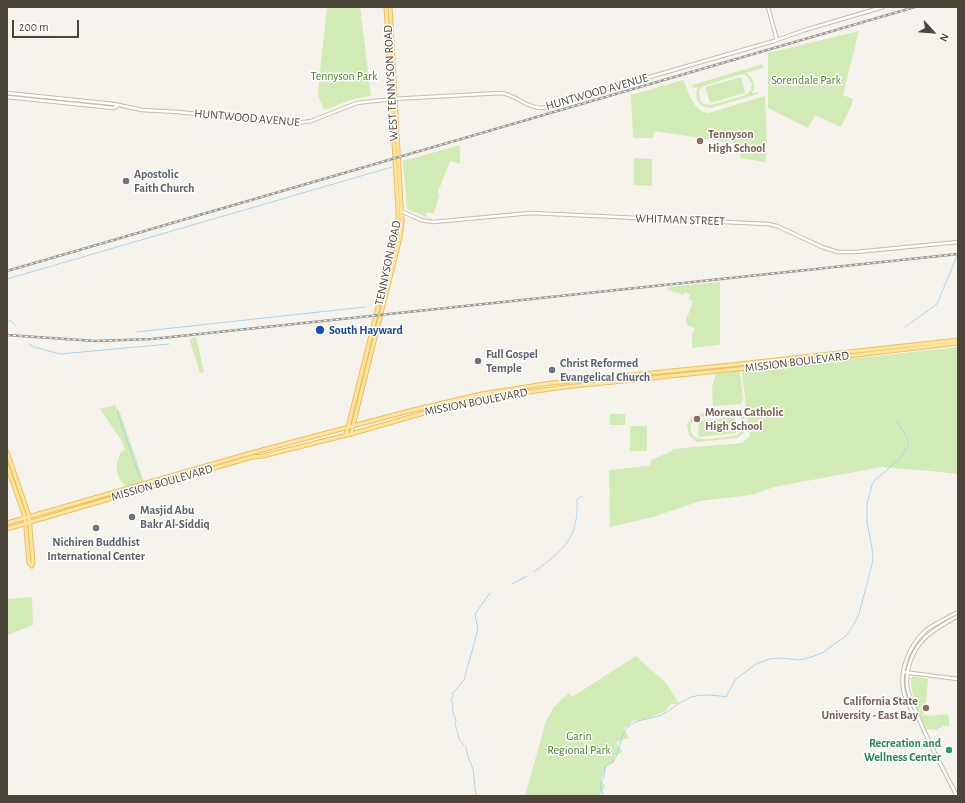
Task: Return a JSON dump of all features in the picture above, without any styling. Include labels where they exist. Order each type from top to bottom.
[{"type":"main road","name":"WEST TENNYSON ROAD","points":[[386,7],[395,158]]},
{"type":"main road","name":"WEST TENNYSON ROAD","points":[[390,7],[399,157]]},
{"type":"main road","name":"TENNYSON ROAD","points":[[346,435],[396,238],[400,211],[399,157]]},
{"type":"main road","name":"TENNYSON ROAD","points":[[351,434],[400,238],[402,222],[395,158]]},
{"type":"main road","name":"MISSION BOULEVARD","points":[[7,523],[220,461],[437,404],[494,392],[555,383],[958,340]]},
{"type":"main road","points":[[922,348],[927,345],[936,344],[937,342]]},
{"type":"main road","name":"MISSION BOULEVARD","points":[[7,529],[252,457],[263,456],[351,434],[432,410],[495,397],[545,389],[722,371],[958,344]]},
{"type":"main road","points":[[722,371],[734,365]]},
{"type":"main road","points":[[648,373],[649,378]]},
{"type":"main road","points":[[7,452],[27,517],[26,524],[29,563],[32,566],[30,522],[27,517],[7,466]]},
{"type":"street","points":[[768,7],[778,40]]},
{"type":"street","name":"HUNTWOOD AVENUE","points":[[7,93],[102,103],[142,110],[178,112],[290,124],[311,121],[357,103],[392,99],[501,93],[512,96],[531,106],[546,107],[778,40],[805,30],[883,7]]},
{"type":"street","name":"HUNTWOOD AVENUE","points":[[7,97],[114,108],[117,106]]},
{"type":"street","name":"WHITMAN STREET","points":[[400,211],[421,220],[433,222],[531,213],[768,224],[777,226],[827,249],[844,252],[958,242]]},
{"type":"street","points":[[920,722],[909,706],[903,690],[903,672],[908,655],[917,640],[932,626],[958,612]]},
{"type":"street","points":[[957,796],[920,722],[907,685],[908,673],[916,648],[932,632],[958,616]]},
{"type":"street","points":[[903,672],[958,680]]},
{"type":"green space","name":"Tennyson Park","points":[[327,7],[360,7],[371,96],[350,100],[326,110],[324,109],[318,96],[318,91]]},
{"type":"green space","name":"Sorendale Park","points":[[859,31],[843,95],[853,99],[841,127],[815,115],[808,128],[768,108],[768,53]]},
{"type":"green space","points":[[763,64],[763,68],[746,73],[754,82],[754,90],[752,93],[758,92],[758,94],[711,108],[707,108],[700,104],[696,94],[698,87],[693,88],[692,85]],"holes":[[[742,74],[747,76],[752,83],[751,90],[746,95],[711,105],[703,104],[700,100],[699,90],[703,86]]]},
{"type":"green space","points":[[741,77],[745,93],[710,103],[705,87]]},
{"type":"green space","points":[[683,80],[695,105],[704,112],[709,113],[765,96],[766,146],[762,147],[654,131],[653,138],[633,138],[631,95]]},
{"type":"green space","points":[[460,145],[460,164],[450,161],[438,192],[439,196],[434,213],[426,213],[426,217],[407,209],[403,161]]},
{"type":"green space","points":[[742,147],[767,151],[765,162],[740,158]]},
{"type":"green space","points":[[634,158],[652,159],[652,186],[634,185]]},
{"type":"green space","points":[[720,282],[720,345],[692,348],[692,332],[694,332],[694,327],[688,326],[686,320],[693,302],[689,299],[690,295],[685,292],[683,295],[667,289],[667,287]]},
{"type":"green space","points":[[196,337],[204,372],[200,373],[190,341],[192,338]]},
{"type":"green space","points":[[958,347],[958,474],[882,467],[774,487],[751,495],[700,501],[653,517],[610,527],[609,470],[648,466],[651,464],[651,460],[672,451],[672,449],[742,443],[750,436],[746,411],[740,412],[745,419],[746,426],[741,436],[737,438],[697,442],[689,435],[687,425],[691,418],[699,414],[746,409],[742,371]],"holes":[[[733,413],[743,422],[742,429],[737,435],[704,439],[695,437],[692,434],[691,424],[697,417]]]},
{"type":"green space","points":[[740,371],[743,401],[741,404],[713,406],[712,387],[716,374]]},
{"type":"green space","points":[[115,405],[119,410],[144,482],[126,486],[119,479],[117,470],[118,461],[121,452],[125,450],[123,443],[100,409]]},
{"type":"green space","points":[[610,414],[625,414],[625,425],[610,425]]},
{"type":"green space","points":[[735,417],[736,433],[699,437],[698,421]]},
{"type":"green space","points":[[630,426],[647,426],[647,451],[630,451]]},
{"type":"green space","points":[[32,597],[33,625],[7,635],[7,599]]},
{"type":"green space","name":"Garin Regional Park","points":[[636,656],[667,684],[679,704],[670,704],[666,711],[646,719],[638,721],[633,720],[629,726],[624,728],[629,738],[616,742],[622,752],[615,756],[614,762],[607,766],[601,780],[605,786],[599,796],[525,796],[546,721],[554,707],[569,693],[572,697]]},
{"type":"green space","points":[[913,676],[928,679],[925,712],[921,716],[946,714],[949,716],[949,726],[942,726],[941,728],[938,728],[938,730],[926,729],[914,698],[911,685],[911,679]]},
{"type":"waterway","points":[[7,279],[392,167]]},
{"type":"waterway","points":[[905,327],[937,304],[957,256]]},
{"type":"waterway","points":[[136,332],[365,307]]},
{"type":"waterway","points":[[7,321],[11,321],[16,326]]},
{"type":"waterway","points":[[29,344],[34,347],[60,354],[169,344]]},
{"type":"waterway","points":[[117,411],[140,478]]},
{"type":"waterway","points":[[603,796],[600,784],[604,777],[605,767],[613,762],[617,755],[624,732],[635,722],[657,717],[691,697],[706,695],[726,697],[735,680],[756,664],[769,659],[780,658],[800,660],[814,656],[824,652],[846,636],[859,614],[873,560],[867,522],[867,504],[872,485],[875,480],[900,459],[909,444],[907,437],[897,422]]},
{"type":"waterway","points":[[534,572],[561,550],[567,542],[572,534],[575,524],[577,499],[582,496]]},
{"type":"waterway","points":[[512,584],[527,576]]},
{"type":"waterway","points":[[476,796],[473,769],[466,747],[460,741],[455,724],[456,720],[452,710],[453,705],[451,700],[453,693],[464,680],[478,629],[475,614],[490,593]]},
{"type":"railway","points":[[7,271],[915,7]]},
{"type":"railway","points":[[7,335],[95,341],[152,339],[958,254]]},
{"type":"place","name":"Tennyson High School","points":[[700,141]]},
{"type":"place","name":"Apostolic Faith Church","points":[[126,181]]},
{"type":"place","name":"South Hayward","points":[[320,330]]},
{"type":"place","name":"Full Gospel Temple","points":[[478,361]]},
{"type":"place","name":"Christ Reformed Evangelical Church","points":[[552,370]]},
{"type":"place","name":"Moreau Catholic High School","points":[[697,419]]},
{"type":"place","name":"Masjid Abu Bakr Al-Siddiq","points":[[132,517]]},
{"type":"place","name":"Nichiren Buddhist International Center","points":[[96,528]]},
{"type":"place","name":"California State University - East Bay","points":[[926,708]]},
{"type":"place","name":"Recreation and Wellness Center","points":[[949,750]]}]
